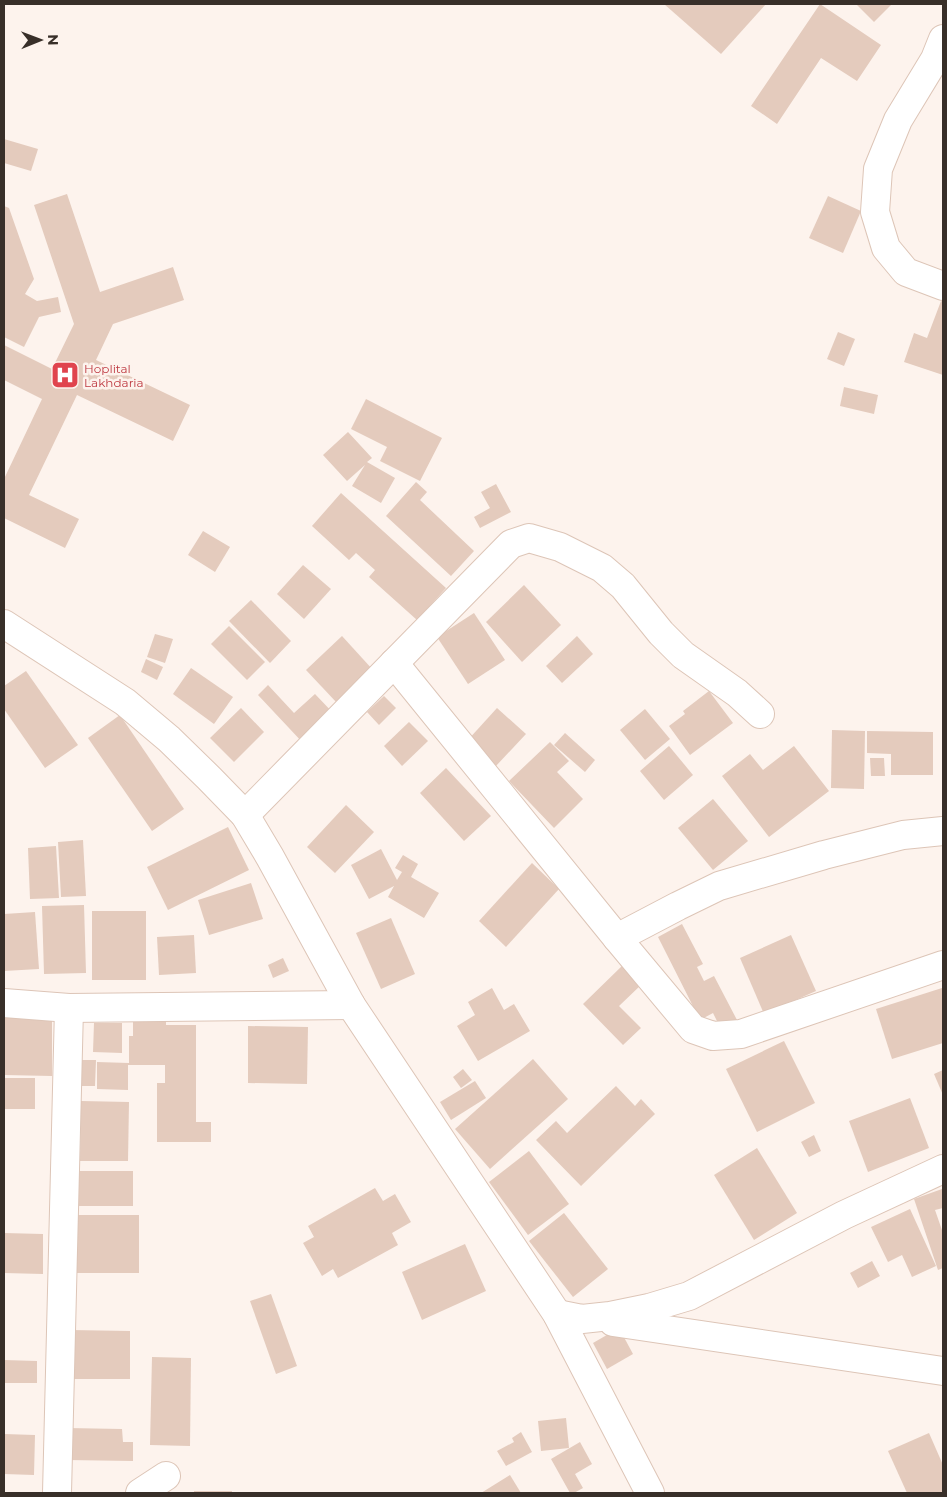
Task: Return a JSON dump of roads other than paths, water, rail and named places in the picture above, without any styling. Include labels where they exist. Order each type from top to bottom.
[{"type":"street","points":[[940,53],[898,120],[878,169],[875,212],[886,248],[906,272],[943,286]]},
{"type":"street","points":[[245,815],[510,544],[529,538],[560,546],[602,568],[623,586],[661,633],[683,655],[737,693],[760,714]]},
{"type":"street","points":[[4,624],[125,702],[169,739],[245,815],[351,1006],[557,1314],[650,1493]]},
{"type":"street","points":[[394,663],[693,1029],[713,1036],[741,1034],[943,965]]},
{"type":"street","points":[[617,938],[719,886],[903,835],[943,831]]},
{"type":"street","points":[[4,1003],[69,1008],[351,1006]]},
{"type":"street","points":[[57,1493],[69,1008]]},
{"type":"street","points":[[557,1314],[582,1319],[590,1318],[649,1308],[689,1296],[844,1215],[943,1169]]},
{"type":"street","points":[[590,1318],[943,1371]]},
{"type":"street","points":[[140,1493],[166,1476]]},
{"type":"place","name":"Hoplital Lakhdaria","points":[[65,375]]}]
